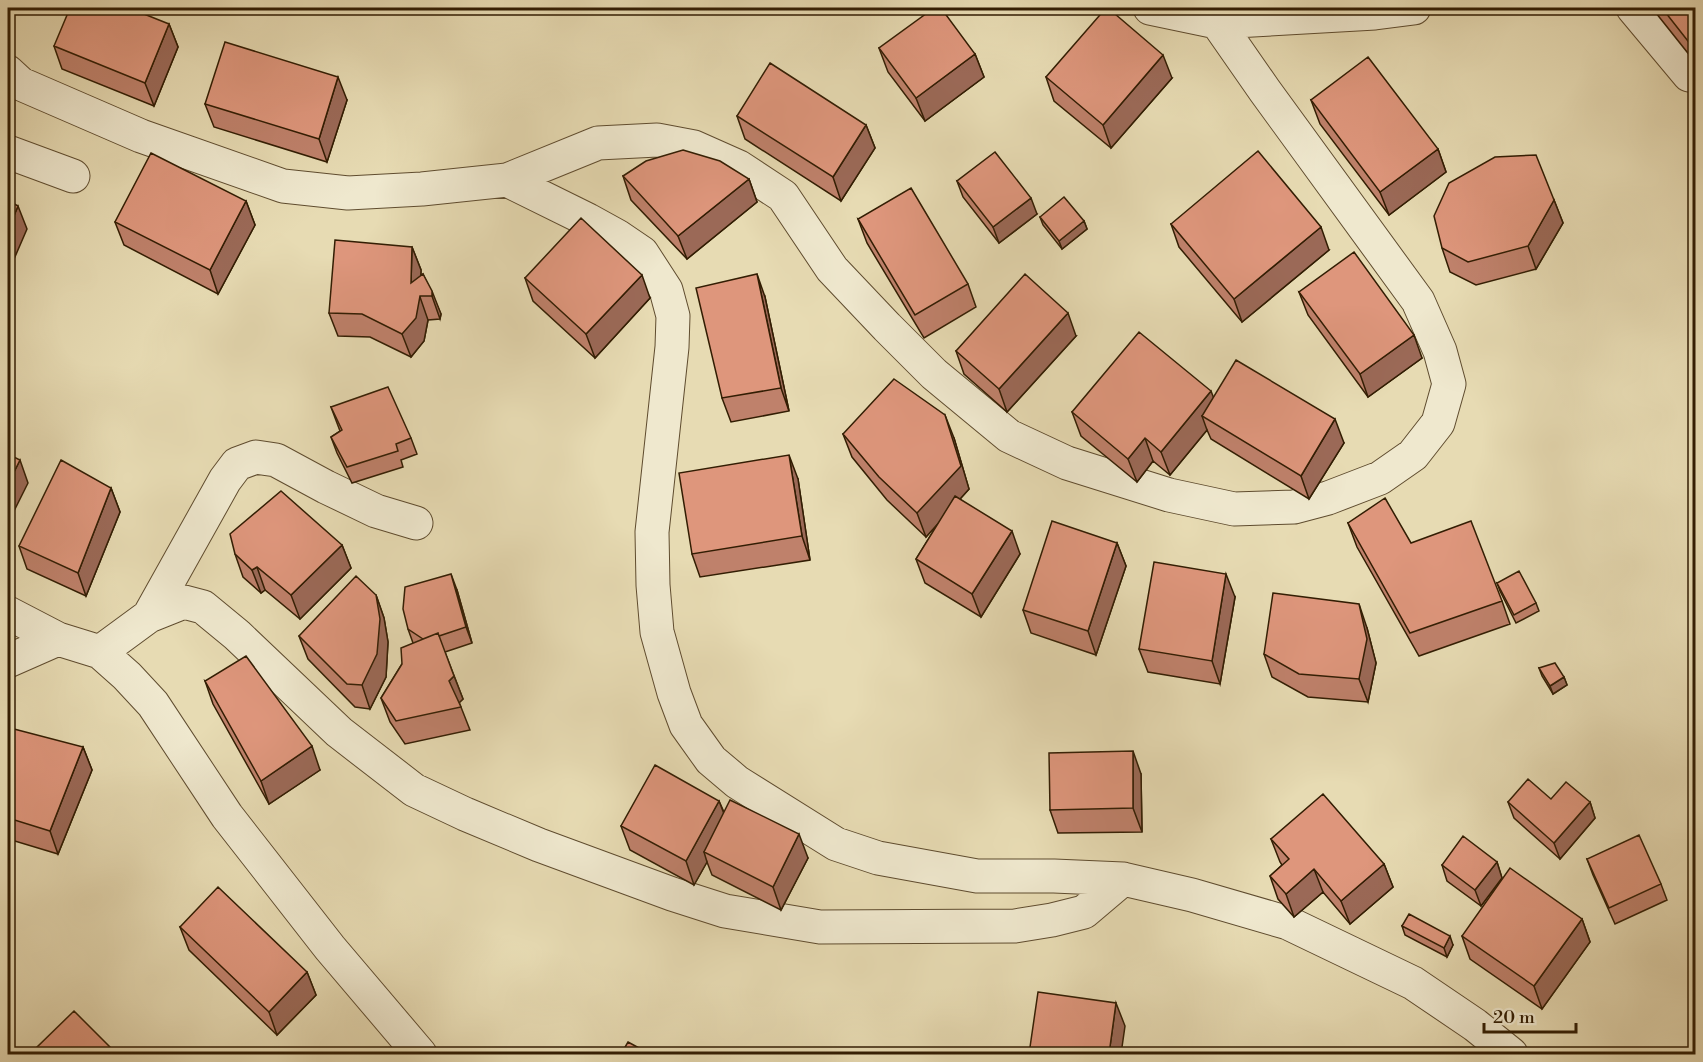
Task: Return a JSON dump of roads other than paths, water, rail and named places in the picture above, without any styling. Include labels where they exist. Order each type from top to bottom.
[{"type":"street","points":[[1150,8],[1217,22],[1375,13],[1414,8]]},
{"type":"street","points":[[1633,8],[1689,75]]},
{"type":"street","points":[[8,72],[21,84],[141,136],[283,186],[348,193],[422,189],[507,180],[598,143],[657,140],[694,147],[739,167],[783,196],[832,269],[886,327],[934,374],[1010,436],[1067,463],[1170,495],[1234,509],[1293,507],[1328,498],[1380,478],[1413,455],[1438,423],[1449,384],[1440,351],[1418,301],[1264,91],[1217,22]]},
{"type":"street","points":[[8,152],[73,176]]},
{"type":"street","points":[[507,180],[617,236],[642,253],[666,290],[673,316],[672,347],[652,532],[657,632],[674,693],[686,725],[711,760],[737,782],[836,844],[878,858],[977,876],[1124,879],[1192,895],[1288,923],[1413,983],[1475,1025],[1511,1054]]},
{"type":"street","points":[[149,616],[225,480],[237,464],[256,457],[276,460],[376,511],[416,523]]},
{"type":"street","points":[[100,652],[149,616],[184,602],[203,607],[237,635],[339,732],[414,790],[539,845],[725,911],[820,927],[1015,926],[1084,912],[1124,879]]},
{"type":"street","points":[[8,613],[58,639],[100,652],[127,676],[153,704],[227,816],[330,948],[420,1054]]},
{"type":"street","points":[[8,661],[58,639]]}]
